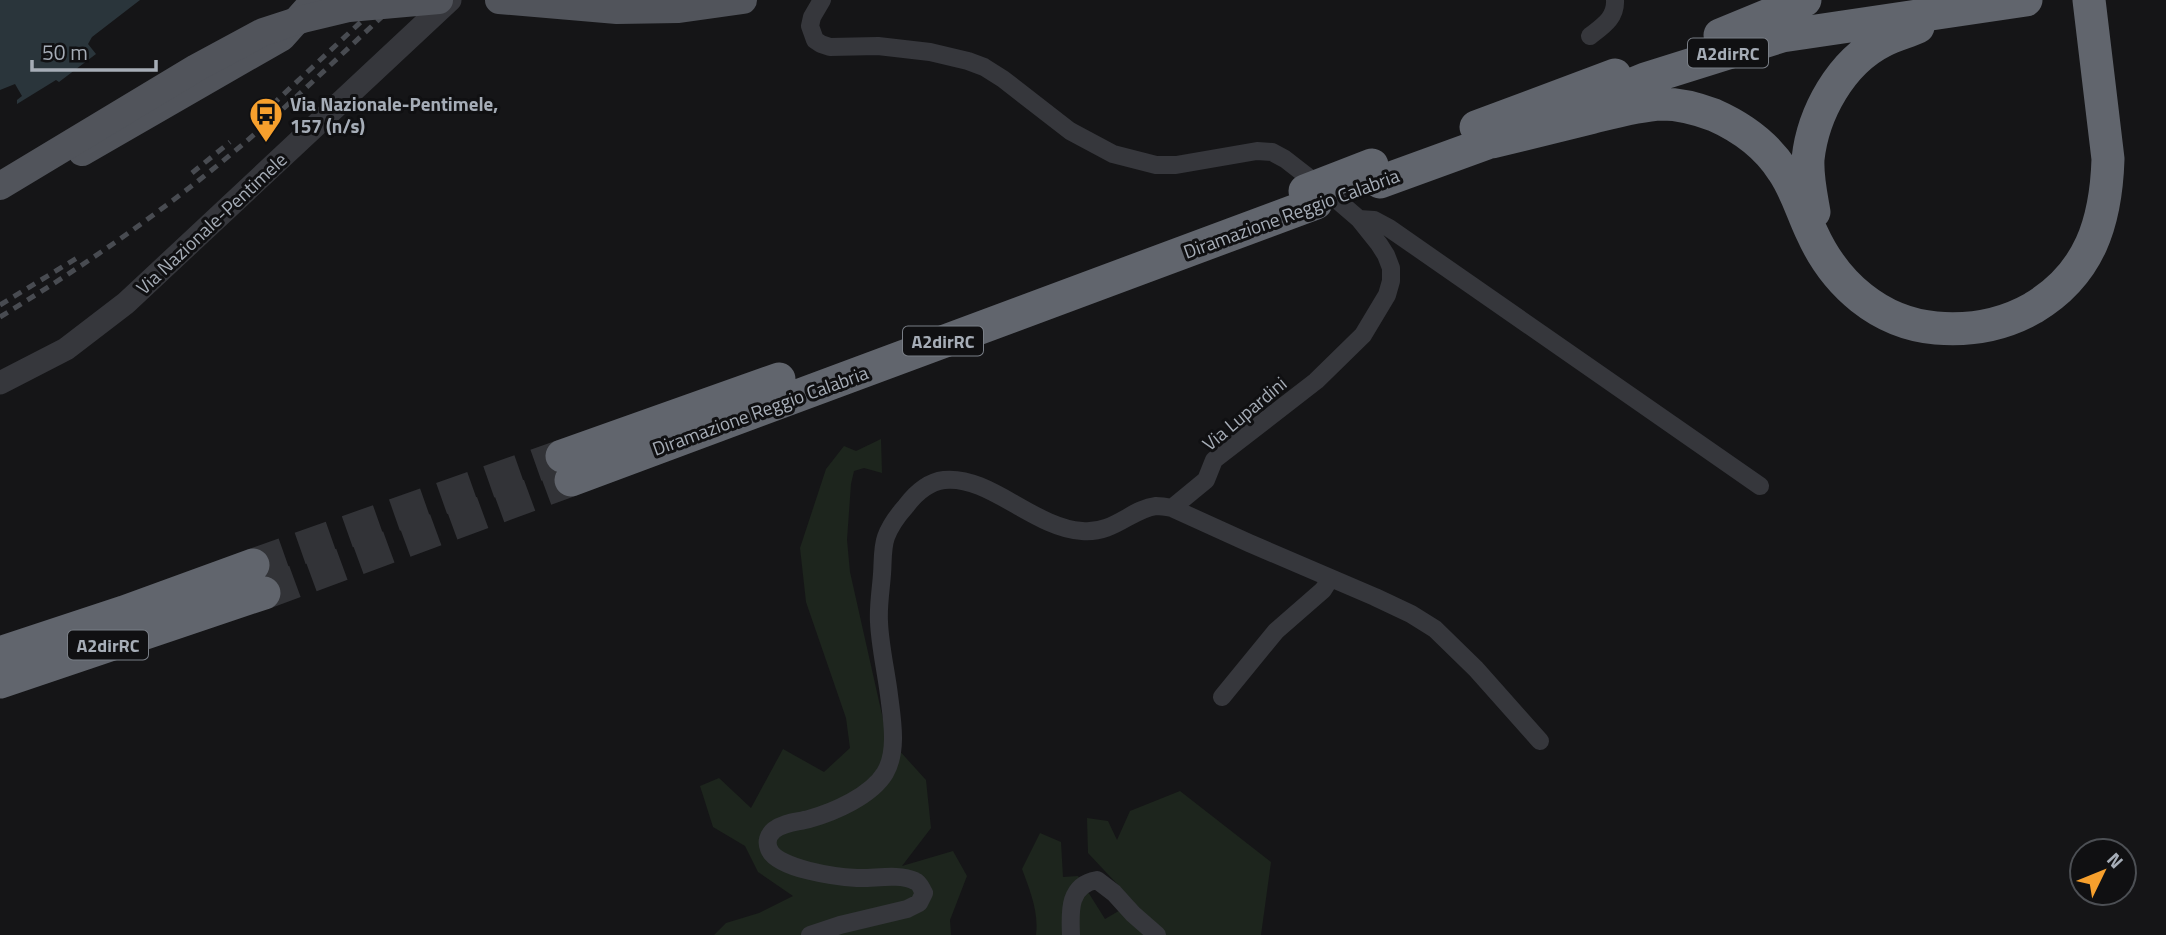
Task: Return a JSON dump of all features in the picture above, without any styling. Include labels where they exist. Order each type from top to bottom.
[{"type":"highway","points":[[1696,46],[1805,0]]},
{"type":"highway","name":"Diramazione Reggio Calabria","points":[[566,468],[1376,174],[1696,46],[1791,19],[1883,0]]},
{"type":"highway","name":"Diramazione Reggio Calabria","points":[[1376,174],[1492,142],[1645,79],[1782,36],[2026,0]]},
{"type":"highway","points":[[1492,142],[1638,107],[1664,104],[1689,107],[1713,115],[1736,126],[1770,153],[1796,194],[1812,235],[1827,262],[1839,278],[1863,300],[1896,319],[1931,328],[1970,329],[1990,326],[2012,319],[2053,294],[2075,271],[2092,245],[2104,205],[2108,159],[2089,0]]},
{"type":"highway","points":[[1827,262],[1817,228],[1808,160],[1814,129],[1828,96],[1852,63],[1882,41],[1977,6]]},
{"type":"highway","name":"A2dirRC","points":[[0,682],[258,579]]},
{"type":"highway","name":"A2dirRC","points":[[0,653],[210,596]]},
{"type":"main road","points":[[0,197],[282,37],[316,0]]},
{"type":"main road","points":[[499,0],[617,10],[679,9],[743,0]]},
{"type":"main road","points":[[0,186],[196,68],[263,32],[349,8],[442,4]]},
{"type":"street","points":[[282,37],[305,0]]},
{"type":"street","name":"Via Lupardini","points":[[822,0],[810,26],[815,40],[821,44],[830,47],[878,46],[930,52],[984,67],[1081,138],[1113,154],[1138,162],[1176,165],[1242,152],[1272,152],[1299,169],[1359,219],[1386,255],[1391,268],[1387,295],[1363,335],[1316,381],[1214,460],[1206,481],[1172,508]]},
{"type":"street","points":[[1590,36],[1607,23],[1615,9],[1615,0]]},
{"type":"street","name":"Via Nazionale-Pentimele","points":[[0,383],[66,349],[126,303],[442,4]]},
{"type":"street","points":[[1359,219],[1374,220],[1389,228],[1760,486]]},
{"type":"street","points":[[810,935],[907,909],[923,899],[924,893],[912,879],[854,878],[811,871],[777,859],[768,844],[769,837],[775,830],[787,823],[827,814],[848,804],[876,784],[891,761],[891,713],[878,621],[886,538],[914,495],[943,480],[962,481],[984,488],[1037,517],[1060,527],[1081,531],[1096,531],[1114,526],[1156,506],[1172,508],[1387,603],[1435,629],[1476,669],[1540,741]]},
{"type":"street","points":[[1222,697],[1276,631],[1323,590],[1330,579]]},
{"type":"street","points":[[1070,935],[1070,907],[1073,897],[1088,881],[1097,880],[1157,935]]},
{"type":"shaded area","points":[[0,0],[140,0],[92,37],[88,44],[96,54],[59,82],[56,80],[17,104],[17,100],[22,96],[15,84],[0,90]]},
{"type":"shaded area","points":[[881,439],[882,473],[864,468],[854,471],[847,540],[850,572],[887,737],[926,780],[931,828],[902,866],[953,851],[967,876],[950,920],[951,935],[714,935],[726,923],[759,913],[793,896],[758,872],[745,846],[713,827],[700,786],[719,778],[751,808],[783,749],[824,772],[850,748],[846,718],[806,602],[800,548],[826,469],[844,446],[856,451]]},
{"type":"shaded area","points":[[1180,791],[1271,862],[1261,935],[1036,935],[1035,910],[1022,869],[1040,833],[1061,842],[1063,877],[1078,876],[1105,919],[1134,902],[1088,853],[1087,818],[1108,821],[1117,840],[1130,811]]},
{"type":"tunnel","points":[[253,565],[562,456]]},
{"type":"tunnel","points":[[264,593],[571,480]]},
{"type":"railway","points":[[0,317],[112,245],[192,186],[265,125],[400,0]]},
{"type":"railway","points":[[272,105],[364,19]]},
{"type":"railway","points":[[192,173],[230,142]]},
{"type":"railway","points":[[0,305],[77,258]]},
{"type":"place","name":"Via Nazionale-Pentimele, 157 (n/s)","points":[[266,144]]}]
